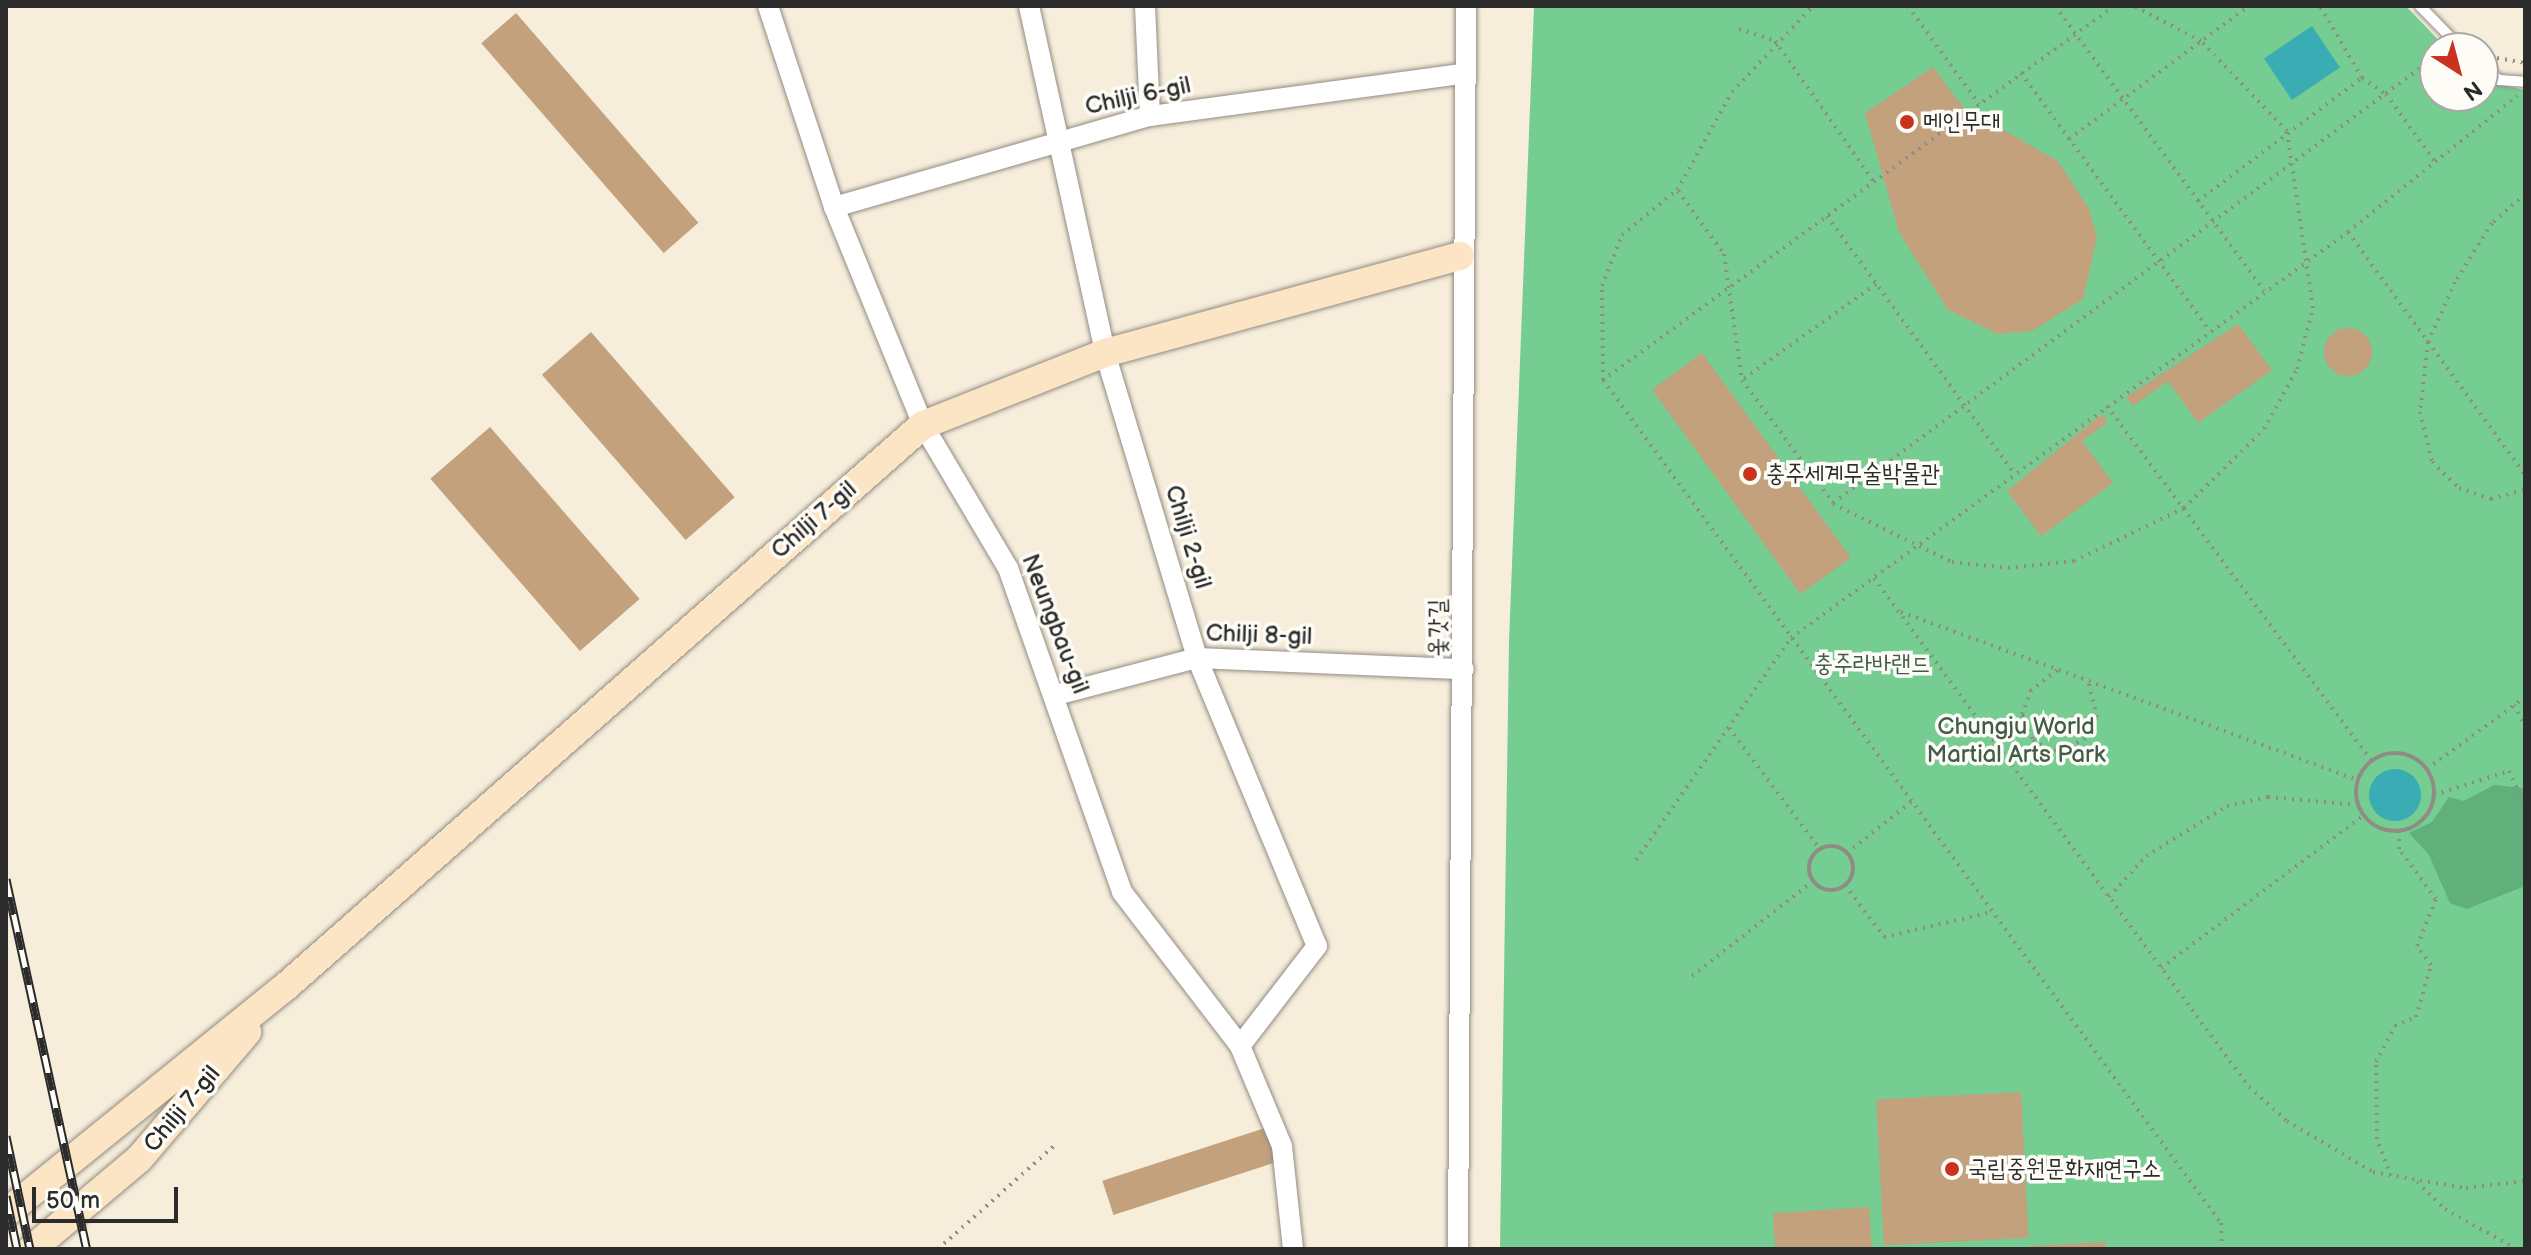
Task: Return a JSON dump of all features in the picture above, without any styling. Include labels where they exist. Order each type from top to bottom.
[{"type":"street","name":"Neungbau-gil","points":[[768,6],[834,207],[923,425],[1008,568],[1056,695],[1122,892],[1240,1046],[1282,1146],[1293,1249]]},
{"type":"street","name":"Chilji 2-gil","points":[[1029,6],[1062,139],[1105,353],[1197,658],[1317,946],[1240,1046]]},
{"type":"street","points":[[1145,6],[1150,116]]},
{"type":"street","name":"옻갓길","points":[[1458,1249],[1464,669],[1461,74],[1466,6]]},
{"type":"street","name":"Chilji 6-gil","points":[[834,207],[1150,116],[1461,74]]},
{"type":"street","name":"Chilji 7-gil","points":[[6,1213],[283,989],[923,425],[1105,353],[1460,256]]},
{"type":"street","name":"Chilji 8-gil","points":[[1056,695],[1197,658],[1464,669]]},
{"type":"street","name":"Chilji 7-gil","points":[[32,1249],[139,1159],[283,989]]},
{"type":"lane","points":[[2420,6],[2445,32]]},
{"type":"lane","points":[[2499,80],[2525,82]]},
{"type":"path","points":[[1813,6],[1775,41],[1732,92],[1677,190],[1622,235],[1608,263],[1599,326],[1603,380],[2221,1223],[2222,1249]]},
{"type":"path","points":[[1908,6],[1979,104]]},
{"type":"path","points":[[2055,6],[2264,292]]},
{"type":"path","points":[[1603,380],[2114,6]]},
{"type":"path","points":[[1677,190],[1724,254],[1742,380],[1833,503],[1914,549],[2008,568],[2074,561],[2184,508],[2264,429],[2297,369],[2313,308],[2309,259],[2287,131],[2201,41],[2134,6]]},
{"type":"path","points":[[2069,139],[2249,6]]},
{"type":"path","points":[[2320,6],[2362,78],[2386,94],[2436,163]]},
{"type":"path","points":[[1739,29],[1775,41],[1874,182]]},
{"type":"path","points":[[2499,56],[2525,63]]},
{"type":"path","points":[[1833,503],[2161,264],[2419,69]]},
{"type":"path","points":[[2021,73],[2210,331]]},
{"type":"path","points":[[2198,202],[2287,131],[2362,78]]},
{"type":"path","points":[[1636,860],[1791,638],[2348,232],[2513,104],[2525,82]]},
{"type":"path","points":[[2525,194],[2492,223],[2428,342],[2420,412],[2432,462],[2459,488],[2491,499],[2525,490]]},
{"type":"path","points":[[1827,216],[2014,474]]},
{"type":"path","points":[[2348,232],[2525,475]]},
{"type":"path","points":[[1742,380],[1876,284]]},
{"type":"path","points":[[2107,406],[2371,760]]},
{"type":"path","points":[[1874,578],[2249,1087],[2325,1147],[2392,1176],[2466,1188],[2525,1181]]},
{"type":"path","points":[[1898,611],[2357,780]]},
{"type":"path","points":[[2057,670],[2031,690],[2022,715],[2033,740],[2054,751],[2084,740],[2097,717],[2088,681]]},
{"type":"path","points":[[2427,769],[2525,697]]},
{"type":"path","points":[[2514,705],[2525,726]]},
{"type":"path","points":[[1729,728],[1820,849],[1847,853],[1911,801]]},
{"type":"path","points":[[2395,752],[2427,769],[2434,795],[2423,820],[2399,831],[2363,816],[2357,805],[2357,780],[2371,760],[2395,752]]},
{"type":"path","points":[[2434,795],[2509,771],[2525,806]]},
{"type":"path","points":[[2109,897],[2146,856],[2227,806],[2268,797],[2357,805]]},
{"type":"path","points":[[2161,968],[2363,816]]},
{"type":"path","points":[[2392,1176],[2377,1139],[2376,1062],[2395,1026],[2416,1017],[2431,965],[2417,946],[2436,899],[2399,849],[2399,831]]},
{"type":"path","points":[[1820,849],[1809,867],[1813,881],[1825,889],[1845,885]]},
{"type":"path","points":[[1845,885],[1853,866],[1847,853]]},
{"type":"path","points":[[1692,976],[1813,881]]},
{"type":"path","points":[[1845,885],[1884,937],[1992,912]]},
{"type":"path","points":[[938,1249],[1055,1145]]},
{"type":"path","points":[[2417,1182],[2445,1209],[2517,1249]]},
{"type":"green space","name":"Chungju World Martial Arts Park","points":[[1534,6],[2406,6],[2431,32],[2419,32],[2419,112],[2499,112],[2499,84],[2525,90],[2525,1249],[1500,1249],[1509,641]]},
{"type":"green space","points":[[2494,785],[2525,788],[2525,886],[2467,909],[2450,903],[2429,855],[2409,833],[2432,822],[2449,797],[2464,801]]},
{"type":"water","points":[[2312,26],[2340,67],[2292,100],[2264,58]]},
{"type":"water","points":[[2395,769],[2414,776],[2421,795],[2414,814],[2395,821],[2376,814],[2369,795],[2376,776]]},
{"type":"building","points":[[516,13],[698,223],[664,253],[481,43]]},
{"type":"building","points":[[1933,67],[1963,107],[2058,161],[2089,209],[2097,237],[2083,299],[2032,331],[1998,334],[1948,310],[1899,232],[1865,113]]},
{"type":"building","points":[[2238,324],[2272,370],[2198,423],[2168,381],[2133,406],[2126,397]]},
{"type":"building","points":[[2348,328],[2365,335],[2372,352],[2365,369],[2348,376],[2331,369],[2324,352],[2331,335]]},
{"type":"building","points":[[591,332],[735,497],[686,540],[542,375]]},
{"type":"building","name":"충주세계무술박물관","points":[[1702,353],[1851,558],[1801,594],[1652,389]]},
{"type":"building","points":[[2102,414],[2108,422],[2082,441],[2113,483],[2041,536],[2007,491]]},
{"type":"building","points":[[490,427],[640,599],[580,651],[430,479]]},
{"type":"building","name":"국립중원문화재연구소","points":[[2021,1092],[2029,1238],[1884,1245],[1876,1100]]},
{"type":"building","points":[[1265,1128],[1276,1162],[1113,1215],[1102,1181]]},
{"type":"building","points":[[1869,1207],[1872,1249],[1775,1249],[1773,1213]]},
{"type":"building","name":"국립중원문화재연구소","points":[[2105,1242],[2106,1249],[2030,1249],[2030,1246]]},
{"type":"railway","points":[[6,879],[87,1249]]},
{"type":"railway","points":[[6,1136],[30,1249]]},
{"type":"railway","points":[[6,1196],[17,1249]]},
{"type":"place","name":"메인무대","points":[[1907,122]]},
{"type":"place","name":"충주세계무술박물관","points":[[1750,474]]},
{"type":"place","name":"국립중원문화재연구소","points":[[1952,1169]]},
{"type":"park label","name":"충주라바랜드","points":[[1872,664]]}]
